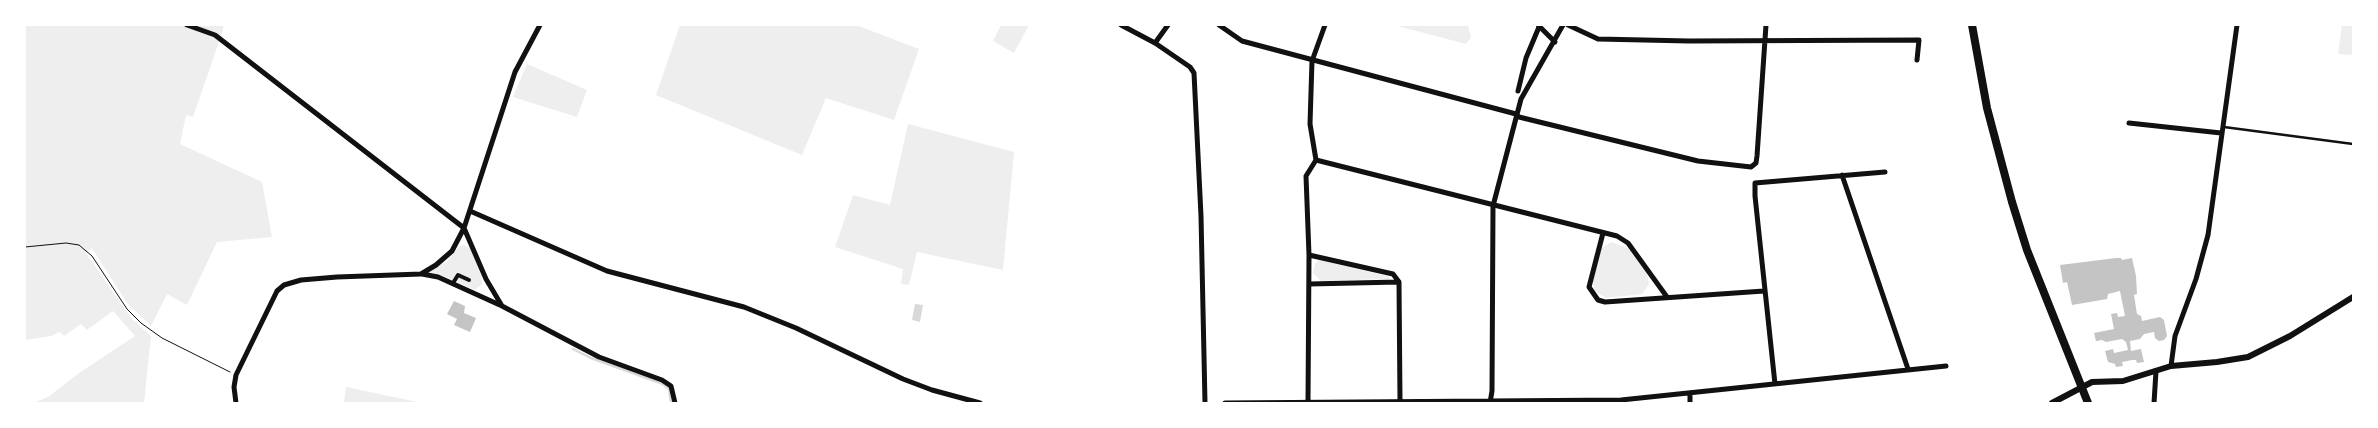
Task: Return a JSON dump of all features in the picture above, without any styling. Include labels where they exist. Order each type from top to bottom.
[{"type":"main road","points":[[1972,25],[1987,108],[2012,202],[2027,250],[2080,387],[2088,403]]},
{"type":"street","points":[[187,25],[215,35],[464,228],[486,280],[502,306]]},
{"type":"street","points":[[421,274],[436,265],[452,251],[464,228],[515,72],[540,25]]},
{"type":"street","points":[[1121,25],[1155,43],[1190,68],[1194,73],[1202,216],[1205,403]]},
{"type":"street","points":[[1155,43],[1168,25]]},
{"type":"street","points":[[1219,25],[1242,41],[1516,114],[1519,117],[1698,161],[1751,167],[1756,163],[1766,25]]},
{"type":"street","points":[[1308,402],[1309,255],[1306,176],[1316,160],[1310,124],[1312,61],[1325,25]]},
{"type":"street","points":[[1490,402],[1492,391],[1492,206],[1521,99],[1563,25]]},
{"type":"street","points":[[1568,25],[1598,38],[1689,41],[1919,40],[1916,60]]},
{"type":"street","points":[[2171,366],[2175,336],[2196,279],[2208,235],[2237,25]]},
{"type":"street","points":[[1518,91],[1526,58],[1538,26],[1555,42]]},
{"type":"street","points":[[2129,123],[2221,133]]},
{"type":"street","points":[[1316,160],[1492,206],[1617,236],[1628,243],[1667,297]]},
{"type":"street","points":[[1775,384],[1754,196],[1755,183],[1762,180],[1886,172]]},
{"type":"street","points":[[1842,175],[1908,369]]},
{"type":"street","points":[[470,211],[607,271],[744,307],[796,328],[903,379],[948,395],[980,403]]},
{"type":"street","points":[[1603,233],[1589,287],[1598,300],[1605,302],[1764,291]]},
{"type":"street","points":[[1309,255],[1393,274],[1399,282],[1400,401]]},
{"type":"street","points":[[236,403],[234,387],[236,375],[277,291],[284,284],[301,280],[337,277],[421,274],[438,277],[453,283],[502,306],[583,350],[662,380],[671,386],[675,403]]},
{"type":"street","points":[[453,283],[458,274],[470,280]]},
{"type":"street","points":[[1309,284],[1399,282]]},
{"type":"street","points":[[2052,403],[2080,387],[2102,380],[2123,381],[2171,366],[2248,357],[2290,336],[2353,297]]},
{"type":"street","points":[[1225,403],[1621,400],[1946,366]]},
{"type":"street","points":[[2154,403],[2156,371]]},
{"type":"street","points":[[1690,394],[1690,403]]},
{"type":"lane","points":[[2223,127],[2353,144]]},
{"type":"path","points":[[25,247],[66,243],[79,245],[92,256],[127,309],[141,323],[162,338],[236,375]]},
{"type":"shaded area","points":[[25,25],[223,25],[223,30],[193,117],[186,115],[180,144],[262,182],[272,237],[217,242],[187,305],[167,294],[151,326],[127,303],[92,248],[86,253],[132,319],[151,336],[144,403],[33,403],[48,397],[79,373],[135,336],[113,311],[87,330],[81,324],[64,336],[60,332],[51,336],[25,340]]},
{"type":"shaded area","points":[[680,25],[856,25],[919,49],[894,120],[826,98],[802,155],[656,95]]},
{"type":"shaded area","points":[[1001,25],[1029,25],[1014,53],[993,41]]},
{"type":"shaded area","points":[[1394,25],[1468,25],[1471,37],[1466,44]]},
{"type":"shaded area","points":[[2342,25],[2353,25],[2353,55],[2338,54]]},
{"type":"shaded area","points":[[527,64],[587,90],[577,117],[513,97]]},
{"type":"shaded area","points":[[908,124],[1014,152],[1003,270],[917,252],[909,285],[901,284],[903,269],[835,247],[853,195],[890,205]]},
{"type":"shaded area","points":[[1611,242],[1628,248],[1647,274],[1649,284],[1642,294],[1606,298],[1595,291],[1593,281],[1601,249]]},
{"type":"shaded area","points":[[464,245],[470,248],[481,275],[482,284],[475,290],[441,275],[428,273],[447,261],[460,246]]},
{"type":"shaded area","points":[[1319,260],[1388,276],[1390,279],[1321,281],[1313,273],[1315,264]]},
{"type":"shaded area","points":[[915,304],[923,305],[920,322],[912,320]]},
{"type":"shaded area","points":[[346,387],[422,403],[344,403]]},
{"type":"building","points":[[2121,258],[2122,260],[2132,258],[2136,276],[2137,294],[2134,295],[2137,314],[2141,316],[2142,321],[2160,317],[2164,320],[2167,336],[2164,340],[2159,341],[2155,338],[2154,332],[2144,334],[2140,339],[2130,341],[2131,351],[2141,349],[2144,362],[2137,363],[2136,360],[2132,360],[2122,362],[2123,366],[2116,367],[2115,364],[2108,362],[2105,351],[2113,349],[2114,353],[2128,350],[2126,342],[2122,339],[2106,342],[2102,340],[2096,341],[2094,333],[2114,329],[2111,314],[2117,313],[2118,317],[2125,316],[2120,291],[2108,294],[2107,299],[2072,305],[2067,282],[2063,283],[2060,265]]},
{"type":"building","points":[[454,301],[465,306],[464,313],[476,318],[470,332],[454,325],[457,319],[447,314]]},
{"type":"waterway","points":[[573,349],[591,358],[663,384],[669,389],[671,403]]}]
